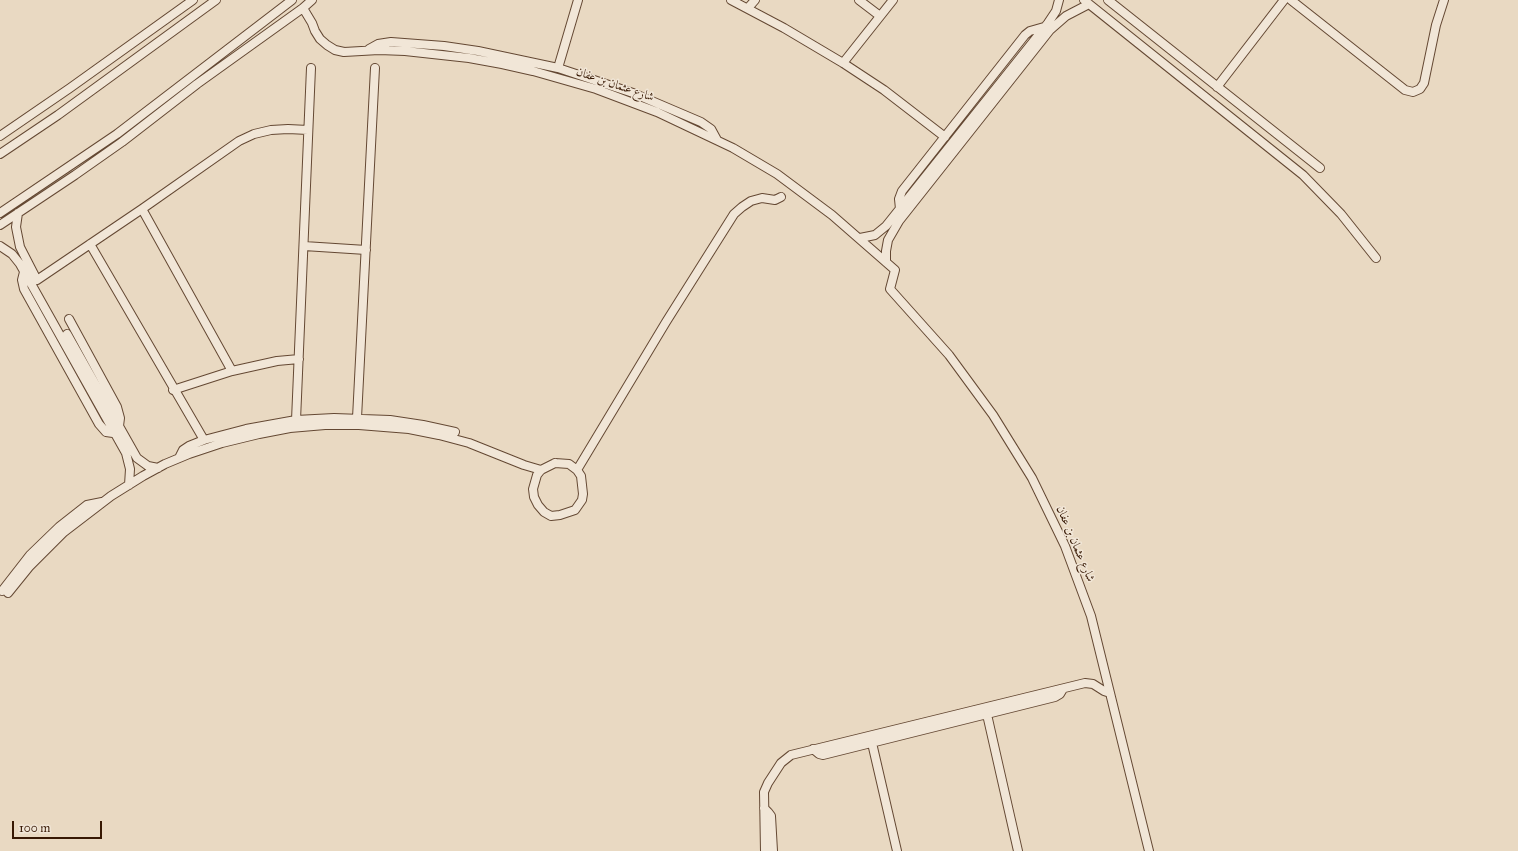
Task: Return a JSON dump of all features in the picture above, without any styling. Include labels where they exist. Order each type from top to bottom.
[{"type":"street","points":[[0,136],[193,0]]},
{"type":"street","points":[[0,154],[58,115],[216,0]]},
{"type":"street","points":[[0,213],[117,134],[292,0]]},
{"type":"street","points":[[0,225],[122,142],[197,84],[312,0]]},
{"type":"street","points":[[558,68],[578,0]]},
{"type":"street","points":[[731,0],[748,8],[844,63],[884,90],[945,137]]},
{"type":"street","points":[[748,8],[755,0]]},
{"type":"street","points":[[860,0],[880,16]]},
{"type":"street","points":[[844,63],[893,0]]},
{"type":"street","points":[[860,238],[870,237],[879,233],[886,226],[1044,28],[1053,16],[1059,0]]},
{"type":"street","points":[[1108,0],[1320,168]]},
{"type":"street","points":[[1217,87],[1284,0]]},
{"type":"street","points":[[1291,0],[1406,90],[1413,92],[1420,89],[1424,83],[1436,25],[1444,0]]},
{"type":"street","points":[[886,262],[888,240],[899,221],[1050,30],[1066,16],[1087,2],[1303,175],[1341,214],[1376,258]]},
{"type":"street","name":"شارع عثمان بن عفان","points":[[303,8],[320,39],[327,46],[335,50],[344,52],[392,50],[437,54],[534,71],[596,89],[627,100],[681,123],[748,156],[777,174],[832,215],[895,270],[890,289],[944,349],[972,384],[1032,478],[1065,546],[1090,616],[1149,851]]},
{"type":"street","points":[[900,209],[899,199],[902,191],[1025,35],[1030,31],[1044,28]]},
{"type":"street","points":[[366,50],[385,42],[436,45],[478,51],[558,68],[633,93],[701,122],[711,129],[717,140]]},
{"type":"street","points":[[296,420],[311,68]]},
{"type":"street","points":[[357,418],[375,68]]},
{"type":"street","points":[[18,213],[16,227],[18,241],[22,254],[37,280],[142,209],[239,140],[254,134],[271,130],[288,128],[308,130]]},
{"type":"street","points":[[577,470],[666,322],[734,214],[746,204],[757,199],[762,198],[775,200],[781,197]]},
{"type":"street","points":[[142,209],[232,371]]},
{"type":"street","points":[[90,244],[204,440]]},
{"type":"street","points":[[0,246],[16,258],[116,430],[137,458],[148,466],[158,468]]},
{"type":"street","points":[[304,246],[366,250]]},
{"type":"street","points":[[69,319],[117,406],[120,418],[116,430]]},
{"type":"street","points":[[67,334],[116,430],[128,458],[130,469],[129,485]]},
{"type":"street","points":[[174,390],[232,371],[270,362],[299,359]]},
{"type":"street","points":[[179,458],[186,448],[204,440],[246,429],[296,420],[357,418],[406,422],[455,432]]},
{"type":"street","points":[[5,592],[64,532],[103,502],[129,485],[179,458],[222,443],[274,431],[308,426],[360,425],[409,429],[469,443],[524,465],[542,470]]},
{"type":"street","points":[[555,463],[563,463],[569,464],[577,470],[581,476],[583,494],[579,505],[570,512],[560,515],[552,516],[544,512],[534,497],[533,489],[534,482],[542,470],[555,463]]},
{"type":"street","points":[[765,851],[763,797],[766,786],[781,763],[791,755],[986,711],[1056,697],[1063,689],[1089,683],[1096,685],[1104,691],[1110,693]]},
{"type":"street","points":[[813,749],[819,754],[823,755],[986,711]]},
{"type":"street","points":[[986,711],[1018,851]]},
{"type":"street","points":[[872,743],[897,851]]},
{"type":"street","points":[[764,808],[771,816],[773,851]]}]
